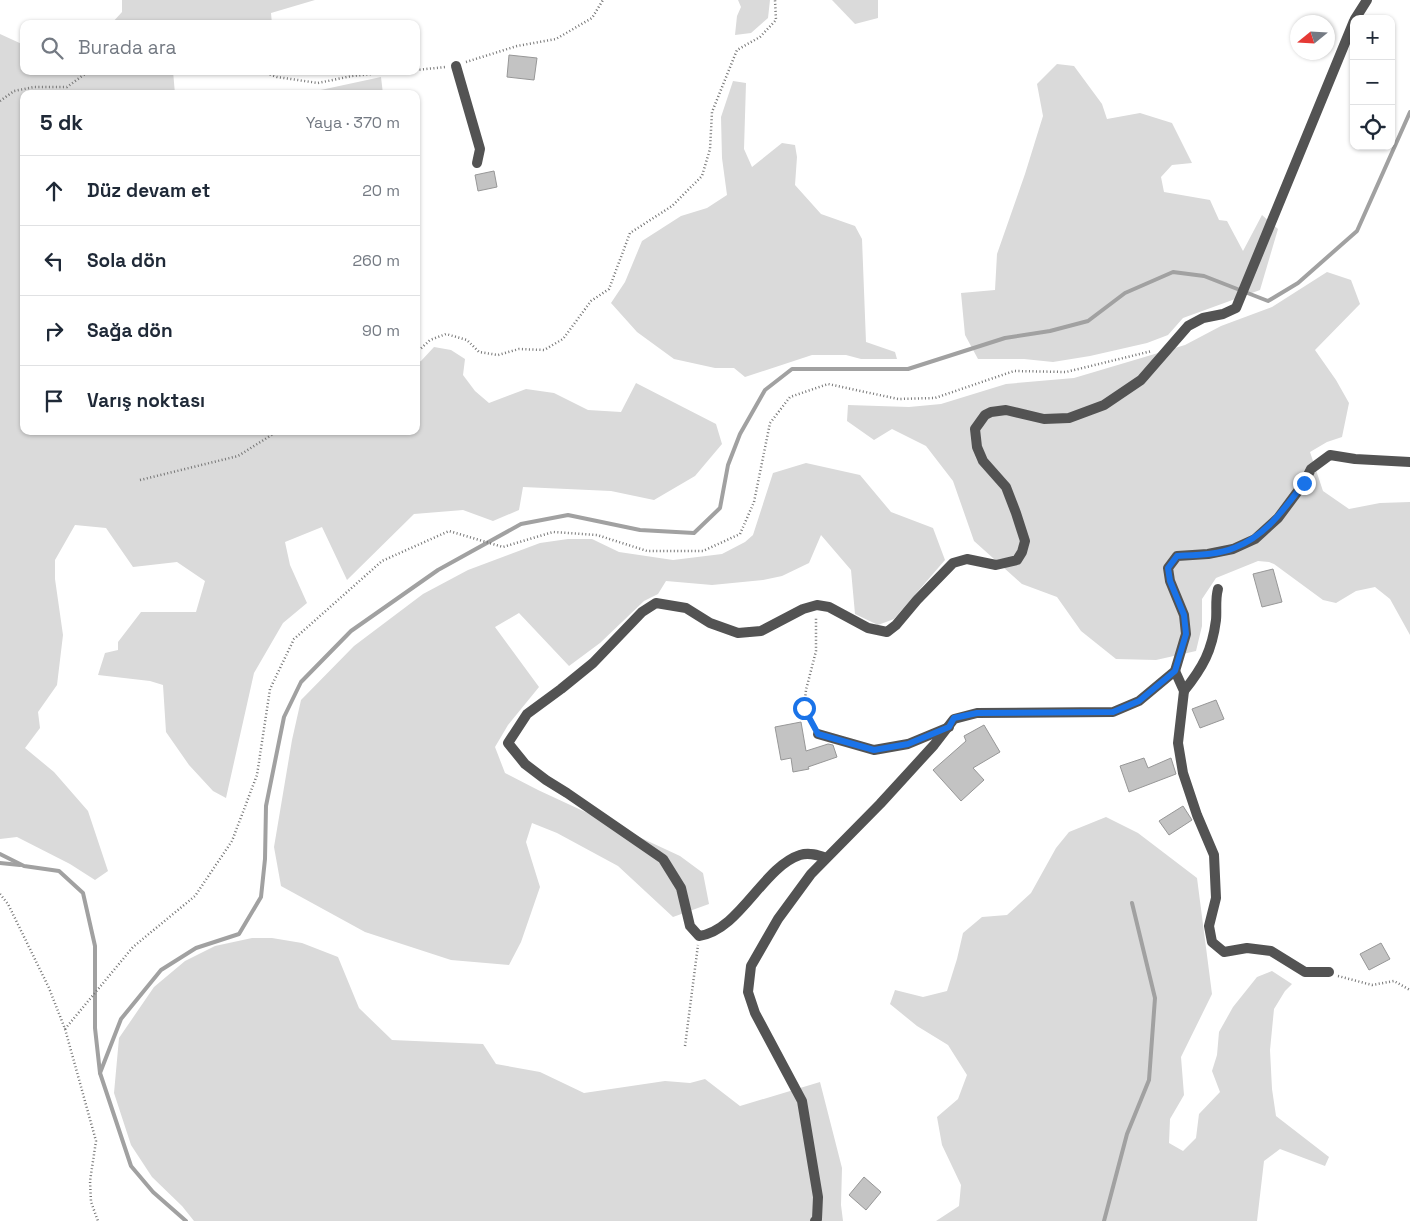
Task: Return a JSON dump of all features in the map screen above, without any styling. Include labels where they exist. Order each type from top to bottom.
[{"type":"street","points":[[1358,15],[1367,0]]},
{"type":"street","points":[[826,858],[813,854],[801,854],[783,864],[738,912],[721,927],[709,935],[699,936],[690,926],[681,888],[663,859],[546,780],[525,764],[508,743],[527,714],[593,662],[642,612],[656,603],[686,608],[710,623],[738,633],[761,632],[803,609],[816,605],[829,607],[868,628],[887,632],[896,625],[953,563],[967,559],[996,565],[1017,560],[1022,552],[1025,541],[1006,487],[983,462],[977,447],[975,429],[985,415],[992,412],[1006,410],[1044,419],[1069,418],[1104,405],[1141,380],[1188,326],[1203,318],[1223,314],[1236,308],[1350,32]]},
{"type":"street","points":[[456,66],[480,149],[477,163]]},
{"type":"street","points":[[815,1221],[817,1220],[818,1197],[802,1101],[778,1053],[755,1014],[748,992],[751,966],[778,919],[811,874],[880,804],[949,727],[954,718],[977,713],[1113,712],[1139,701],[1175,671],[1186,634],[1184,615],[1170,581],[1168,568],[1177,556],[1208,554],[1233,549],[1255,539],[1278,518],[1304,483],[1311,469],[1330,455],[1355,459],[1410,462]]},
{"type":"street","points":[[1218,589],[1216,619],[1211,648],[1200,670],[1184,691],[1178,743],[1183,773],[1197,815],[1214,855],[1216,898],[1210,926],[1212,942],[1224,952],[1247,948],[1271,951],[1305,972],[1328,972]]},
{"type":"street","points":[[1175,671],[1184,691]]},
{"type":"street","points":[[818,734],[874,750],[908,744],[949,727]]},
{"type":"path","points":[[420,70],[456,66],[517,46],[556,39],[592,18],[603,0]]},
{"type":"path","points":[[420,349],[430,340],[446,334],[467,340],[479,352],[498,355],[519,350],[544,350],[563,339],[591,301],[609,289],[630,233],[672,206],[702,176],[710,149],[712,112],[737,50],[760,37],[776,20],[775,0]]},
{"type":"path","points":[[0,101],[14,91],[34,87],[67,87],[84,75]]},
{"type":"path","points":[[271,75],[318,83],[362,75]]},
{"type":"path","points":[[65,1029],[133,947],[195,896],[232,841],[257,775],[270,689],[294,639],[382,561],[449,532],[503,547],[553,532],[598,535],[647,551],[702,550],[740,534],[754,502],[770,423],[790,398],[828,384],[898,399],[935,398],[1014,370],[1066,372],[1170,346]]},
{"type":"path","points":[[140,480],[238,456],[272,435]]},
{"type":"path","points":[[816,605],[816,651],[806,690],[804,708],[818,734]]},
{"type":"path","points":[[0,894],[8,904],[42,972],[65,1029],[96,1141],[90,1181],[90,1195],[98,1221]]},
{"type":"path","points":[[685,1046],[699,936]]},
{"type":"path","points":[[1328,972],[1372,985],[1394,981],[1410,990]]},
{"type":"shaded area","points":[[122,0],[315,0],[271,13],[272,20],[115,20],[122,12]]},
{"type":"shaded area","points":[[738,0],[770,0],[768,18],[751,33],[735,35],[737,16],[741,7]]},
{"type":"shaded area","points":[[832,0],[878,0],[878,18],[855,24]]},
{"type":"shaded area","points":[[0,34],[20,43],[20,75],[173,75],[175,90],[20,90],[20,435],[420,435],[420,361],[434,347],[451,350],[465,359],[463,375],[475,391],[489,403],[526,389],[554,393],[588,410],[621,412],[636,383],[716,424],[722,444],[695,476],[654,500],[611,491],[523,487],[519,510],[493,521],[463,510],[414,514],[347,580],[322,527],[285,542],[290,565],[307,603],[283,623],[254,673],[226,798],[213,791],[189,765],[166,732],[163,685],[150,681],[98,675],[105,653],[118,650],[118,642],[141,612],[196,612],[205,581],[177,562],[133,567],[106,528],[75,525],[55,560],[55,579],[63,635],[57,685],[38,712],[40,728],[25,748],[54,772],[88,811],[108,871],[95,880],[70,864],[17,837],[0,839]]},
{"type":"shaded area","points":[[1057,64],[1074,66],[1102,104],[1107,119],[1140,113],[1172,123],[1192,163],[1172,165],[1161,177],[1164,192],[1210,200],[1219,220],[1227,221],[1243,251],[1262,215],[1278,229],[1260,290],[1183,318],[1168,335],[1147,343],[1053,362],[1024,359],[978,359],[965,335],[961,293],[995,290],[997,254],[1043,116],[1037,84]]},
{"type":"shaded area","points":[[381,77],[383,90],[321,90]]},
{"type":"shaded area","points":[[733,81],[746,83],[744,149],[752,167],[782,143],[795,145],[797,157],[795,185],[821,214],[855,226],[862,239],[866,342],[895,352],[897,359],[861,359],[846,355],[812,355],[745,377],[734,368],[715,368],[674,359],[637,332],[611,303],[625,282],[642,241],[681,216],[707,208],[727,195],[722,158],[721,117]]},
{"type":"shaded area","points":[[1327,272],[1351,280],[1360,304],[1315,350],[1349,403],[1342,437],[1327,442],[1310,452],[1323,491],[1349,509],[1380,503],[1410,502],[1410,635],[1390,599],[1375,587],[1356,591],[1336,603],[1323,600],[1274,564],[1258,561],[1216,578],[1202,599],[1202,626],[1196,651],[1156,660],[1116,659],[1081,631],[1057,597],[1022,584],[974,541],[953,481],[926,446],[892,429],[874,440],[847,421],[848,405],[909,407],[941,404],[1006,384],[1074,378],[1185,345],[1221,326],[1272,307]]},
{"type":"shaded area","points":[[806,463],[860,475],[891,512],[933,528],[945,560],[894,619],[878,625],[855,614],[851,570],[821,535],[809,563],[782,576],[763,580],[712,585],[666,581],[658,594],[644,601],[600,643],[569,666],[519,613],[495,627],[539,687],[508,725],[495,747],[505,773],[680,856],[703,873],[709,904],[673,917],[618,866],[557,833],[532,823],[526,842],[540,887],[521,942],[509,965],[451,960],[365,932],[281,886],[274,847],[292,740],[301,700],[354,646],[423,594],[468,570],[540,543],[568,539],[592,539],[619,552],[673,560],[722,554],[745,542],[753,535],[773,473]]},
{"type":"shaded area","points":[[1106,817],[1138,833],[1197,878],[1212,994],[1181,1057],[1184,1095],[1170,1119],[1169,1143],[1183,1151],[1196,1138],[1199,1114],[1220,1092],[1212,1071],[1217,1055],[1219,1032],[1233,1007],[1257,977],[1272,971],[1292,984],[1285,991],[1274,1009],[1270,1050],[1272,1089],[1276,1116],[1329,1157],[1325,1166],[1280,1149],[1264,1161],[1257,1221],[936,1221],[959,1206],[961,1185],[942,1145],[937,1117],[958,1099],[967,1075],[948,1045],[917,1026],[890,1004],[895,990],[923,997],[947,991],[963,933],[982,917],[1007,915],[1031,893],[1056,848],[1069,832]]},
{"type":"shaded area","points":[[252,938],[272,938],[302,943],[338,957],[359,1008],[392,1040],[483,1044],[496,1064],[540,1072],[584,1093],[665,1081],[690,1083],[705,1079],[740,1106],[820,1082],[842,1168],[841,1205],[843,1221],[194,1221],[182,1206],[152,1177],[131,1145],[114,1093],[119,1038],[154,987],[185,961],[215,946]]},
{"type":"building","points":[[509,55],[537,58],[534,80],[507,77]]},
{"type":"building","points":[[494,171],[497,187],[478,191],[475,175]]},
{"type":"building","points":[[1273,569],[1282,602],[1262,607],[1253,574]]},
{"type":"building","points":[[1216,700],[1224,719],[1200,728],[1192,709]]},
{"type":"building","points":[[801,722],[806,751],[828,744],[833,745],[837,757],[808,767],[809,769],[793,772],[791,758],[781,760],[775,727]]},
{"type":"building","points":[[984,725],[1000,752],[973,768],[984,780],[961,801],[933,770],[966,741],[964,736]]},
{"type":"building","points":[[1144,758],[1148,768],[1171,758],[1176,774],[1129,792],[1120,766]]},
{"type":"building","points":[[1183,806],[1192,820],[1169,835],[1159,821]]},
{"type":"building","points":[[1381,943],[1390,959],[1369,970],[1360,954]]},
{"type":"building","points":[[864,1177],[881,1192],[866,1210],[849,1195]]},
{"type":"waterway","points":[[100,1073],[121,1019],[161,970],[196,948],[239,934],[261,897],[265,859],[266,806],[284,717],[301,682],[351,631],[438,570],[521,524],[568,515],[640,530],[694,533],[720,508],[728,465],[740,434],[765,390],[792,369],[908,369],[1005,338],[1050,331],[1088,321],[1125,293],[1173,272],[1204,276],[1268,301],[1298,283],[1357,231],[1410,112]]},
{"type":"waterway","points":[[0,854],[24,866],[59,871],[83,893],[95,946],[95,1028],[100,1073],[131,1166],[153,1192],[186,1221]]},
{"type":"waterway","points":[[0,863],[20,865]]},
{"type":"waterway","points":[[1104,1221],[1127,1134],[1149,1080],[1155,998],[1132,903]]},
{"type":"route","points":[[804,708],[818,734],[832,737],[851,745],[874,750],[908,744],[949,727],[954,718],[977,713],[1113,712],[1139,701],[1175,671],[1186,634],[1184,615],[1170,581],[1168,568],[1177,556],[1208,554],[1233,549],[1255,539],[1278,518],[1304,483]]}]
